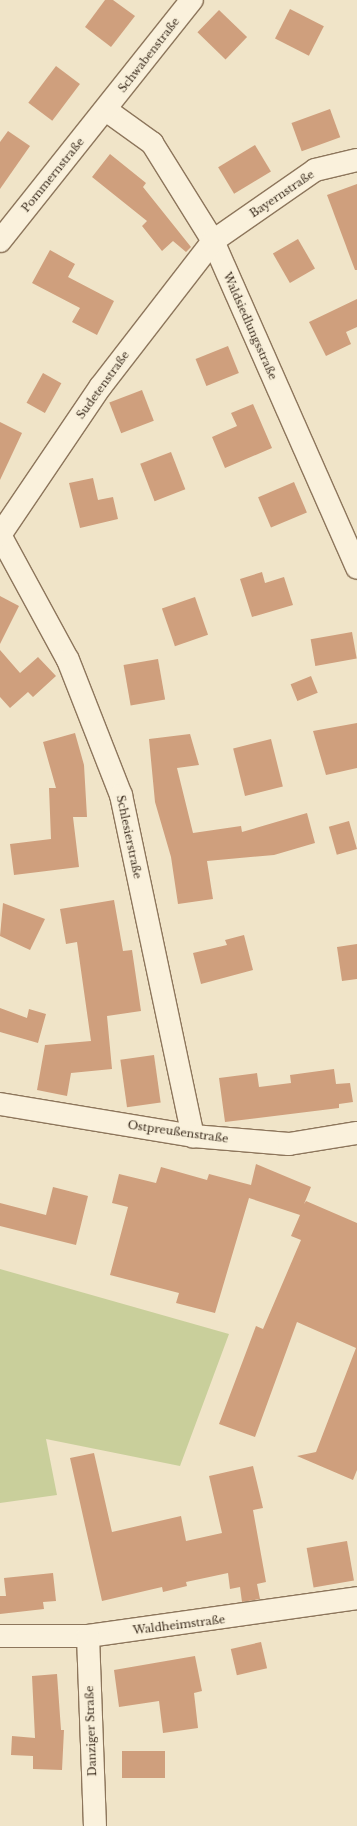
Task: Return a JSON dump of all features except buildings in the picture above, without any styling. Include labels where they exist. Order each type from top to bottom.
[{"type":"street","name":"Schwabenstraße","points":[[106,110],[192,0]]},
{"type":"street","name":"Pommernstraße","points":[[0,241],[106,110]]},
{"type":"street","name":"Waldsiedlungsstraße","points":[[106,110],[152,143],[213,241],[357,568]]},
{"type":"street","name":"Bayernstraße","points":[[213,241],[315,170],[357,160]]},
{"type":"street","name":"Sudetenstraße","points":[[0,535],[100,386],[213,241]]},
{"type":"street","name":"Schlesierstraße","points":[[0,535],[68,660],[121,795],[193,1136]]},
{"type":"street","name":"Ostpreußenstraße","points":[[0,1104],[193,1136],[289,1144],[357,1133]]},
{"type":"street","name":"Waldheimstraße","points":[[0,1636],[88,1636],[357,1598]]},
{"type":"street","name":"Danziger Straße","points":[[88,1636],[95,1826]]},
{"type":"green space","points":[[0,1269],[229,1334],[180,1466],[46,1439],[57,1495],[0,1503]]}]
